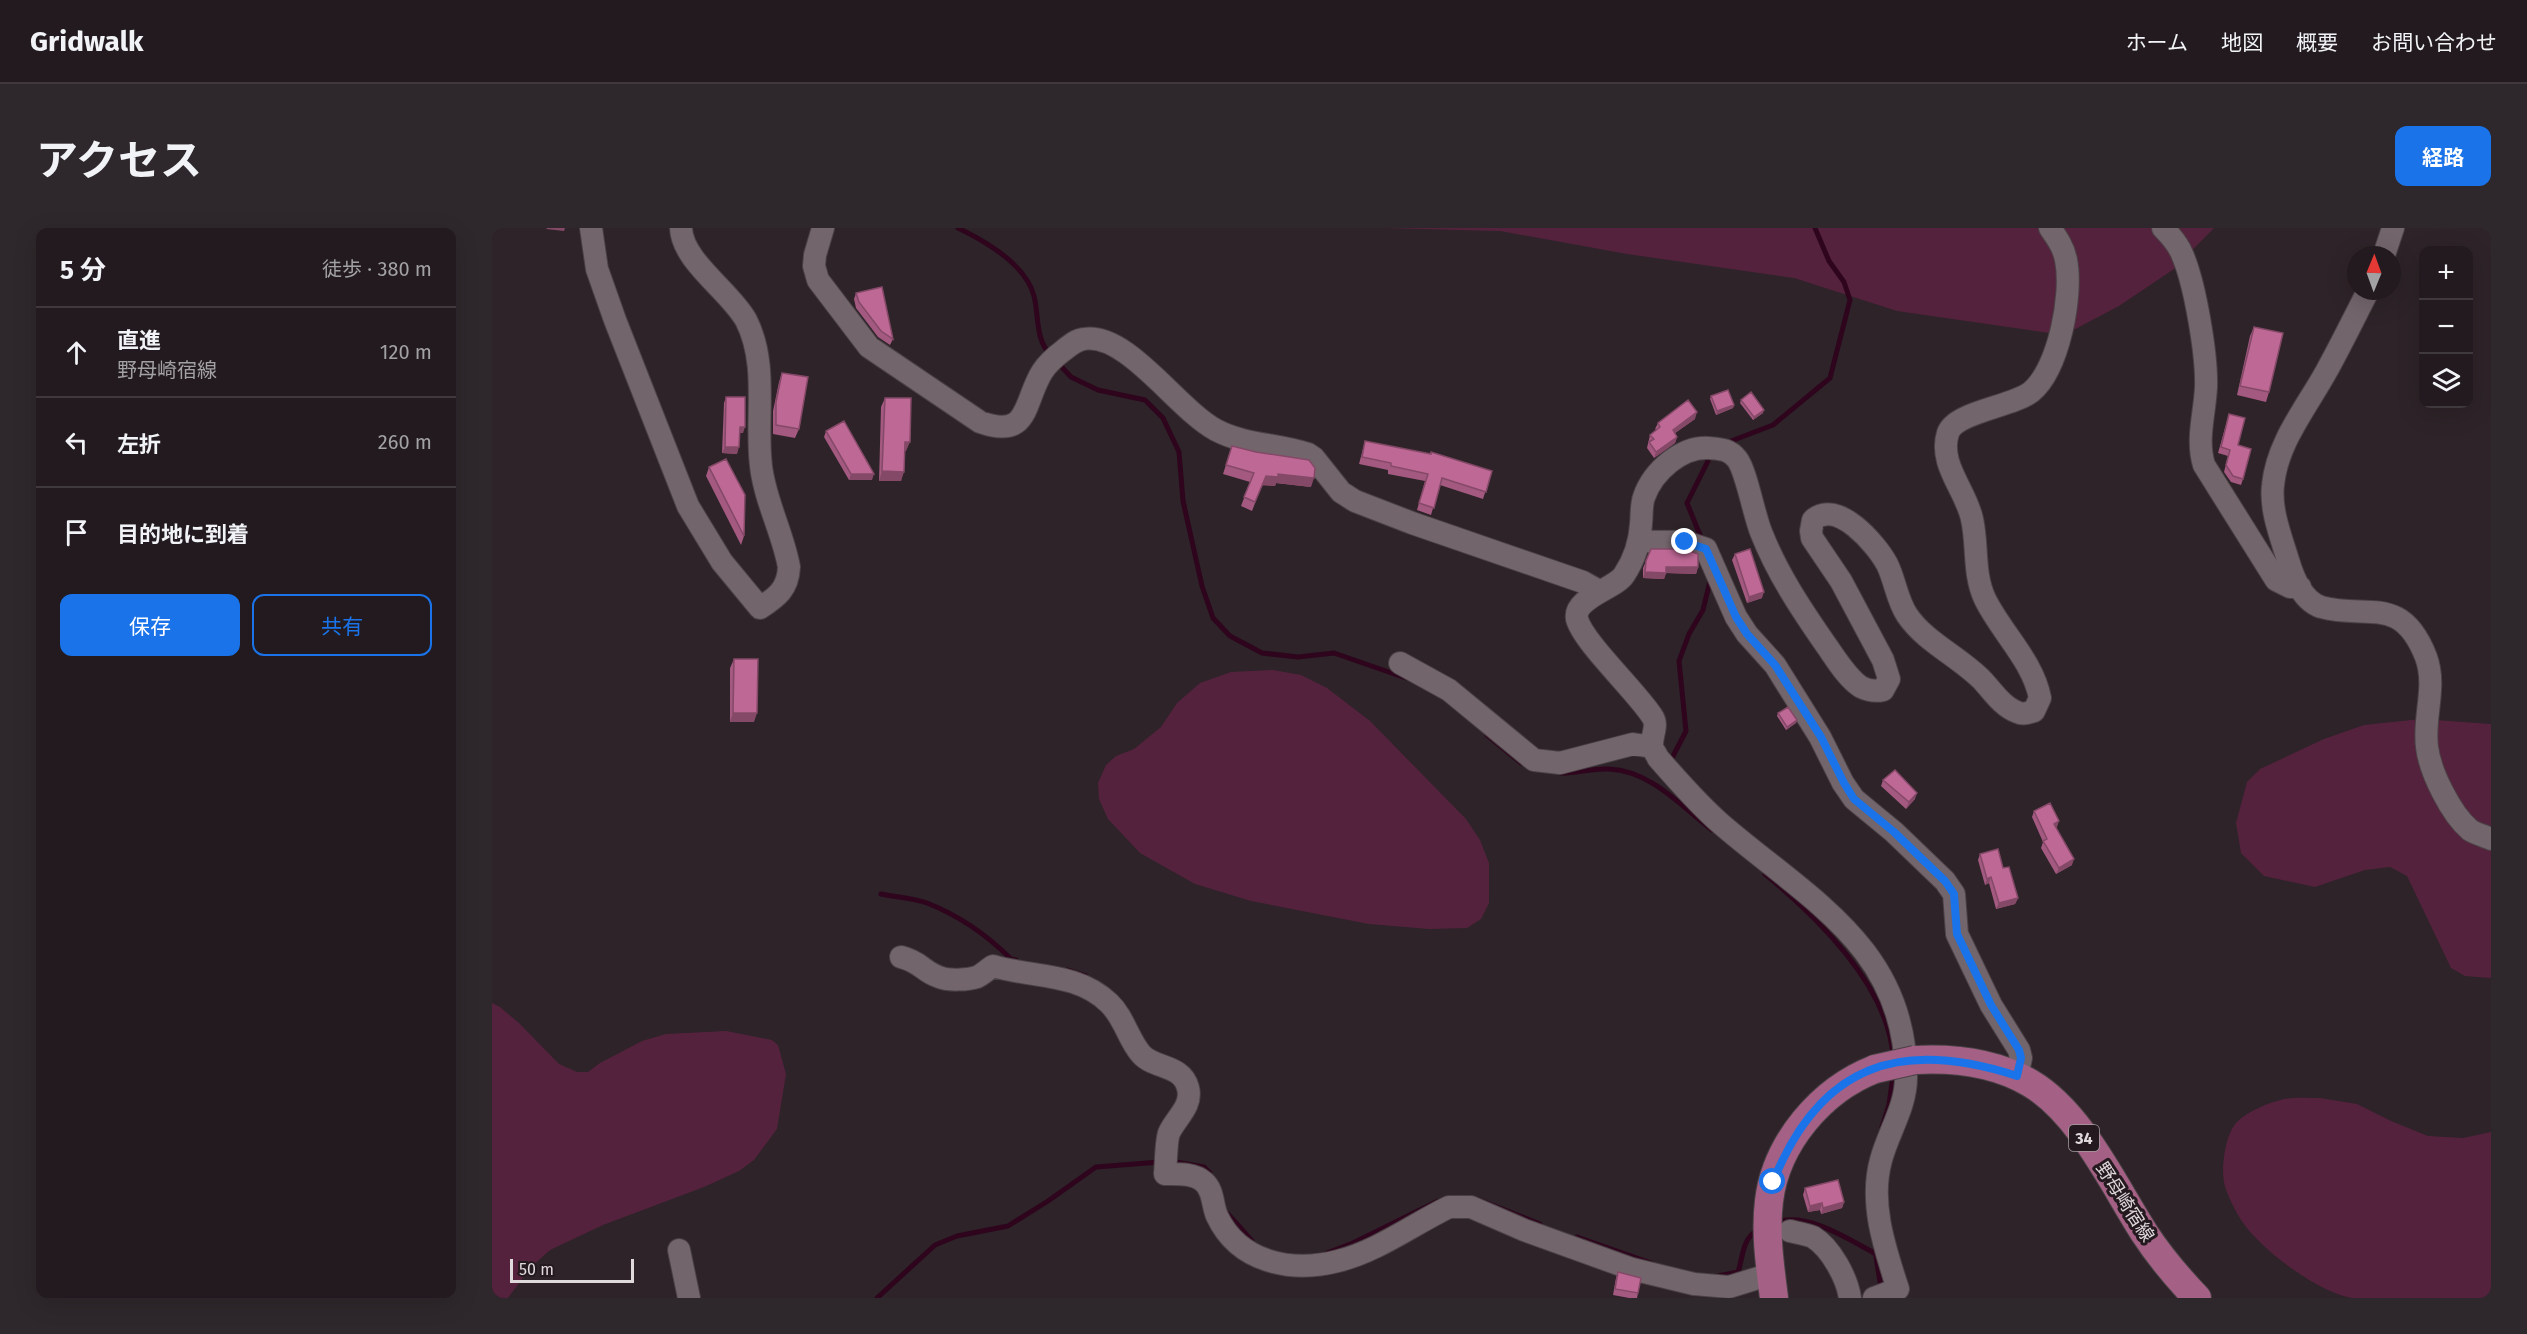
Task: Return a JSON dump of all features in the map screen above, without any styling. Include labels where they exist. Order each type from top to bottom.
[{"type":"main road","name":"野母崎宿線","points":[[1772,1286],[1775,1228],[1773,1182],[1785,1152],[1815,1108],[1848,1081],[1875,1069],[1915,1060],[1970,1062],[2017,1076],[2032,1084],[2062,1109],[2084,1138],[2147,1236],[2197,1298]]},
{"type":"street","points":[[591,228],[597,269],[688,506],[722,562],[760,608],[779,596],[789,577],[789,567],[760,464],[759,374],[753,334],[739,307],[686,247],[681,228]]},
{"type":"street","points":[[823,228],[814,266],[819,280],[868,347],[980,422],[995,428],[1008,428],[1015,424],[1028,408],[1041,374],[1055,357],[1075,341],[1083,339],[1110,342],[1122,348],[1200,420],[1217,431],[1238,439],[1308,454],[1314,458],[1341,492],[1355,501],[1583,582],[1599,591]]},
{"type":"street","points":[[1661,760],[1654,718],[1591,641],[1578,619],[1579,608],[1599,591],[1616,584],[1624,575],[1639,541],[1644,497],[1661,470],[1672,460],[1710,448],[1726,448],[1738,460],[1760,531],[1782,580],[1855,683],[1876,692],[1883,690],[1888,679],[1883,660],[1841,581],[1812,538],[1813,520],[1825,514],[1841,516],[1857,528],[1880,553],[1906,614],[1923,634],[1961,660],[2008,707],[2017,713],[2026,714],[2034,711],[2040,698],[2031,674],[1993,615],[1983,595],[1972,516],[1952,473],[1946,449],[1950,428],[1960,419],[1993,409],[2029,394],[2039,385],[2049,366],[2057,346],[2065,310],[2068,272],[2062,247],[2050,228]]},
{"type":"street","points":[[2163,228],[2182,253],[2192,286],[2204,357],[2206,386],[2200,452],[2204,465],[2276,580],[2290,587],[2300,587]]},
{"type":"street","points":[[2387,246],[2393,228]]},
{"type":"street","points":[[2363,300],[2328,370],[2278,454],[2272,487],[2274,514],[2291,571],[2305,596],[2318,606],[2334,609],[2376,610],[2396,617],[2421,645],[2429,667],[2431,695],[2427,747],[2436,776],[2450,806],[2471,830],[2491,839]]},
{"type":"street","points":[[1639,541],[1701,546],[1736,617],[1747,634],[1775,665],[1821,737],[1854,799],[1899,837],[1945,881],[1954,894],[1957,934],[1991,1005],[2019,1050],[2021,1058],[2017,1076]]},
{"type":"street","points":[[1400,663],[1449,690],[1522,753],[1534,760],[1560,763],[1633,744],[1661,760],[1720,823],[1824,907],[1872,959],[1899,1016],[1904,1042],[1905,1092],[1880,1163],[1878,1181],[1878,1212],[1883,1242],[1898,1289],[1883,1295]]},
{"type":"street","points":[[901,957],[918,961],[929,972],[940,978],[977,977],[993,966],[1016,973],[1072,980],[1110,1003],[1142,1054],[1181,1076],[1189,1089],[1180,1119],[1169,1133],[1165,1174],[1188,1175],[1203,1181],[1210,1188],[1216,1215],[1227,1233],[1238,1245],[1271,1263],[1290,1266],[1336,1261],[1359,1255],[1449,1207],[1460,1206],[1487,1213],[1524,1230],[1632,1269],[1694,1284],[1728,1287],[1772,1286]]},
{"type":"street","points":[[1775,1228],[1805,1234],[1822,1244],[1839,1270],[1851,1298]]},
{"type":"street","points":[[679,1250],[689,1298]]},
{"type":"shaded area","points":[[1382,228],[2214,228],[2174,269],[2119,306],[2064,335],[1897,311],[1794,278],[1627,254],[1500,231]]},
{"type":"shaded area","points":[[1273,670],[1301,675],[1327,688],[1370,721],[1466,819],[1480,840],[1489,863],[1489,903],[1481,919],[1467,928],[1429,929],[1369,924],[1251,901],[1195,884],[1140,853],[1108,819],[1099,799],[1098,783],[1106,765],[1116,756],[1134,749],[1161,727],[1177,703],[1200,683],[1231,672]]},
{"type":"shaded area","points":[[2421,719],[2491,724],[2491,978],[2465,976],[2451,968],[2407,876],[2390,867],[2365,870],[2315,887],[2264,876],[2241,853],[2236,823],[2247,782],[2260,769],[2324,739],[2364,725]]},
{"type":"shaded area","points":[[492,1003],[519,1023],[559,1064],[577,1072],[588,1072],[600,1063],[642,1041],[666,1034],[726,1031],[772,1040],[778,1045],[786,1074],[777,1129],[754,1160],[739,1171],[704,1187],[603,1225],[550,1250],[530,1268],[508,1298],[492,1298]]},
{"type":"shaded area","points":[[2288,1098],[2320,1098],[2357,1104],[2428,1136],[2463,1138],[2491,1132],[2491,1298],[2352,1298],[2323,1287],[2290,1268],[2261,1244],[2241,1220],[2224,1182],[2225,1149],[2230,1132],[2238,1121],[2260,1107]]},
{"type":"building","points":[[882,287],[893,339],[881,331],[859,302],[856,293]]},
{"type":"building","points":[[2254,327],[2283,333],[2269,392],[2240,386]]},
{"type":"building","points":[[782,373],[808,377],[799,429],[776,425],[776,402]]},
{"type":"building","points":[[1728,390],[1734,405],[1717,411],[1711,396]]},
{"type":"building","points":[[1751,392],[1764,410],[1754,417],[1741,400]]},
{"type":"building","points":[[726,397],[745,397],[745,427],[740,427],[739,447],[725,447]]},
{"type":"building","points":[[885,398],[911,398],[910,442],[905,442],[904,472],[882,471]]},
{"type":"building","points":[[1688,400],[1697,412],[1673,430],[1677,437],[1656,452],[1649,442],[1654,439],[1650,435],[1660,427],[1658,423]]},
{"type":"building","points":[[2229,414],[2245,418],[2238,445],[2251,449],[2243,479],[2233,476],[2226,465],[2230,450],[2221,447]]},
{"type":"building","points":[[844,421],[874,474],[851,474],[826,431]]},
{"type":"building","points":[[1365,441],[1431,454],[1431,452],[1492,471],[1486,492],[1442,478],[1434,508],[1419,503],[1428,474],[1362,457]]},
{"type":"building","points":[[1232,446],[1309,460],[1315,468],[1314,478],[1278,474],[1278,477],[1266,476],[1255,502],[1244,497],[1254,473],[1226,465]]},
{"type":"building","points":[[726,459],[745,495],[744,536],[709,467]]},
{"type":"building","points":[[1651,549],[1685,549],[1698,554],[1698,567],[1666,567],[1666,573],[1645,572],[1646,561]]},
{"type":"building","points":[[1750,549],[1764,592],[1749,597],[1735,554]]},
{"type":"building","points":[[734,659],[758,659],[757,713],[733,713]]},
{"type":"building","points":[[1788,707],[1797,720],[1787,727],[1778,713]]},
{"type":"building","points":[[1895,770],[1917,793],[1909,802],[1883,780]]},
{"type":"building","points":[[2050,803],[2059,821],[2054,824],[2074,859],[2059,868],[2043,841],[2047,839],[2034,811]]},
{"type":"building","points":[[1998,849],[2003,868],[2009,867],[2018,898],[1999,903],[1991,877],[1987,879],[1980,854]]},
{"type":"building","points":[[1838,1180],[1844,1202],[1823,1208],[1822,1203],[1810,1206],[1805,1188]]},
{"type":"building","points":[[1618,1272],[1641,1278],[1638,1293],[1615,1289]]},
{"type":"waterway","points":[[958,228],[992,247],[1023,274],[1034,296],[1042,341],[1050,354]]},
{"type":"waterway","points":[[1726,443],[1773,425],[1830,378],[1850,300],[1844,282],[1829,261],[1815,228]]},
{"type":"waterway","points":[[1058,363],[1071,377],[1098,390],[1145,400],[1163,418],[1179,452],[1183,501],[1202,586],[1213,618],[1230,636],[1262,653],[1298,657],[1334,653],[1406,678]]},
{"type":"waterway","points":[[1702,540],[1687,503],[1712,453]]},
{"type":"waterway","points":[[1670,762],[1686,731],[1679,661],[1689,634],[1703,610],[1710,581]]},
{"type":"waterway","points":[[1487,735],[1521,763]]},
{"type":"waterway","points":[[1561,773],[1609,769],[1638,776],[1664,791],[1712,830]]},
{"type":"waterway","points":[[1765,874],[1827,932],[1864,979],[1878,1004],[1888,1030],[1893,1056]]},
{"type":"waterway","points":[[881,894],[922,901],[939,908],[982,934],[1011,959],[1016,960]]},
{"type":"waterway","points":[[1067,970],[1086,976]]},
{"type":"waterway","points":[[1882,1127],[1889,1105],[1893,1075]]},
{"type":"waterway","points":[[1175,1157],[1176,1162],[1204,1167],[1210,1173]]},
{"type":"waterway","points":[[877,1298],[935,1245],[957,1236],[1008,1226],[1096,1167],[1160,1162]]},
{"type":"waterway","points":[[1477,1199],[1540,1224]]},
{"type":"waterway","points":[[1327,1253],[1353,1243],[1438,1201]]},
{"type":"waterway","points":[[1228,1214],[1252,1241]]},
{"type":"waterway","points":[[1775,1223],[1787,1220],[1813,1223],[1876,1254]]},
{"type":"waterway","points":[[1718,1276],[1738,1272],[1746,1243],[1758,1230]]},
{"type":"waterway","points":[[1577,1237],[1651,1263]]},
{"type":"waterway","points":[[1875,1250],[1881,1288]]},
{"type":"route","points":[[1685,542],[1706,549],[1736,617],[1747,634],[1775,665],[1821,737],[1854,799],[1904,841],[1945,881],[1954,894],[1957,934],[1991,1005],[2016,1042],[2021,1058],[2017,1076],[1970,1062],[1935,1059],[1895,1063],[1848,1081],[1815,1108],[1785,1152],[1773,1182]]}]
